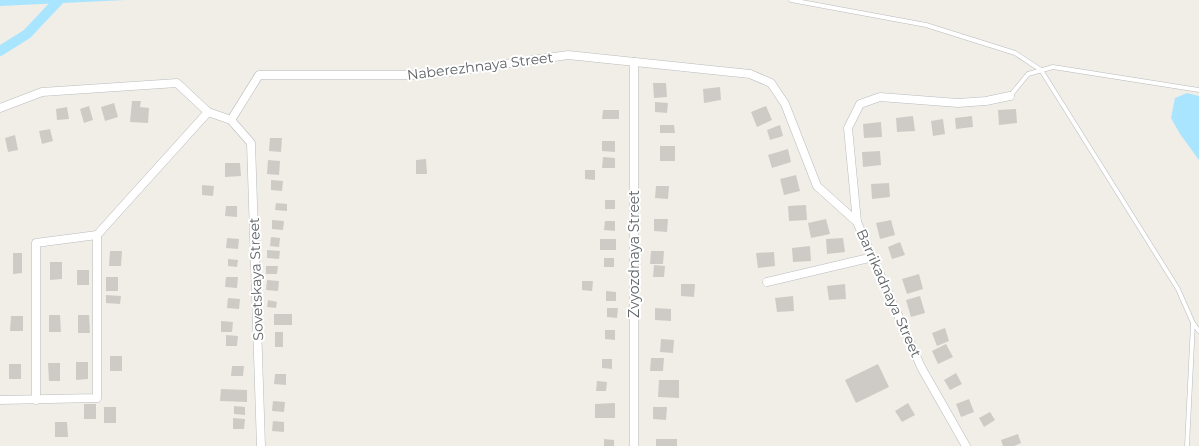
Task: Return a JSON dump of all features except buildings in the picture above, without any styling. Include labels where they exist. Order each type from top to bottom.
[{"type":"street","name":"Naberezhnaya Street","points":[[231,120],[259,75],[427,75],[568,55],[750,74],[771,83],[785,104],[817,186],[857,222]]},
{"type":"street","name":"Zvyozdnaya Street","points":[[634,62],[634,446]]},
{"type":"street","points":[[0,108],[42,92],[177,83],[208,112],[231,120]]},
{"type":"street","name":"Barrikadnaya Street","points":[[966,446],[921,367],[857,222],[848,128],[860,104],[880,97],[958,103],[986,101],[1010,96]]},
{"type":"street","points":[[36,400],[36,243],[98,235],[208,112]]},
{"type":"street","name":"Sovetskaya Street","points":[[231,120],[251,143],[262,446]]},
{"type":"street","points":[[0,400],[97,398],[98,235]]},
{"type":"street","points":[[767,282],[873,256]]},
{"type":"lane","points":[[791,0],[926,25],[1015,53],[1041,70],[1178,289],[1193,323],[1199,331]]},
{"type":"lane","points":[[1010,96],[1028,74],[1053,67],[1199,90]]},
{"type":"lane","points":[[1187,446],[1193,323]]},
{"type":"water","points":[[0,0],[126,0],[0,6]]},
{"type":"water","points":[[1187,93],[1199,96],[1199,160],[1171,118],[1175,98]]},
{"type":"waterway","points":[[0,51],[27,34],[59,0]]}]
